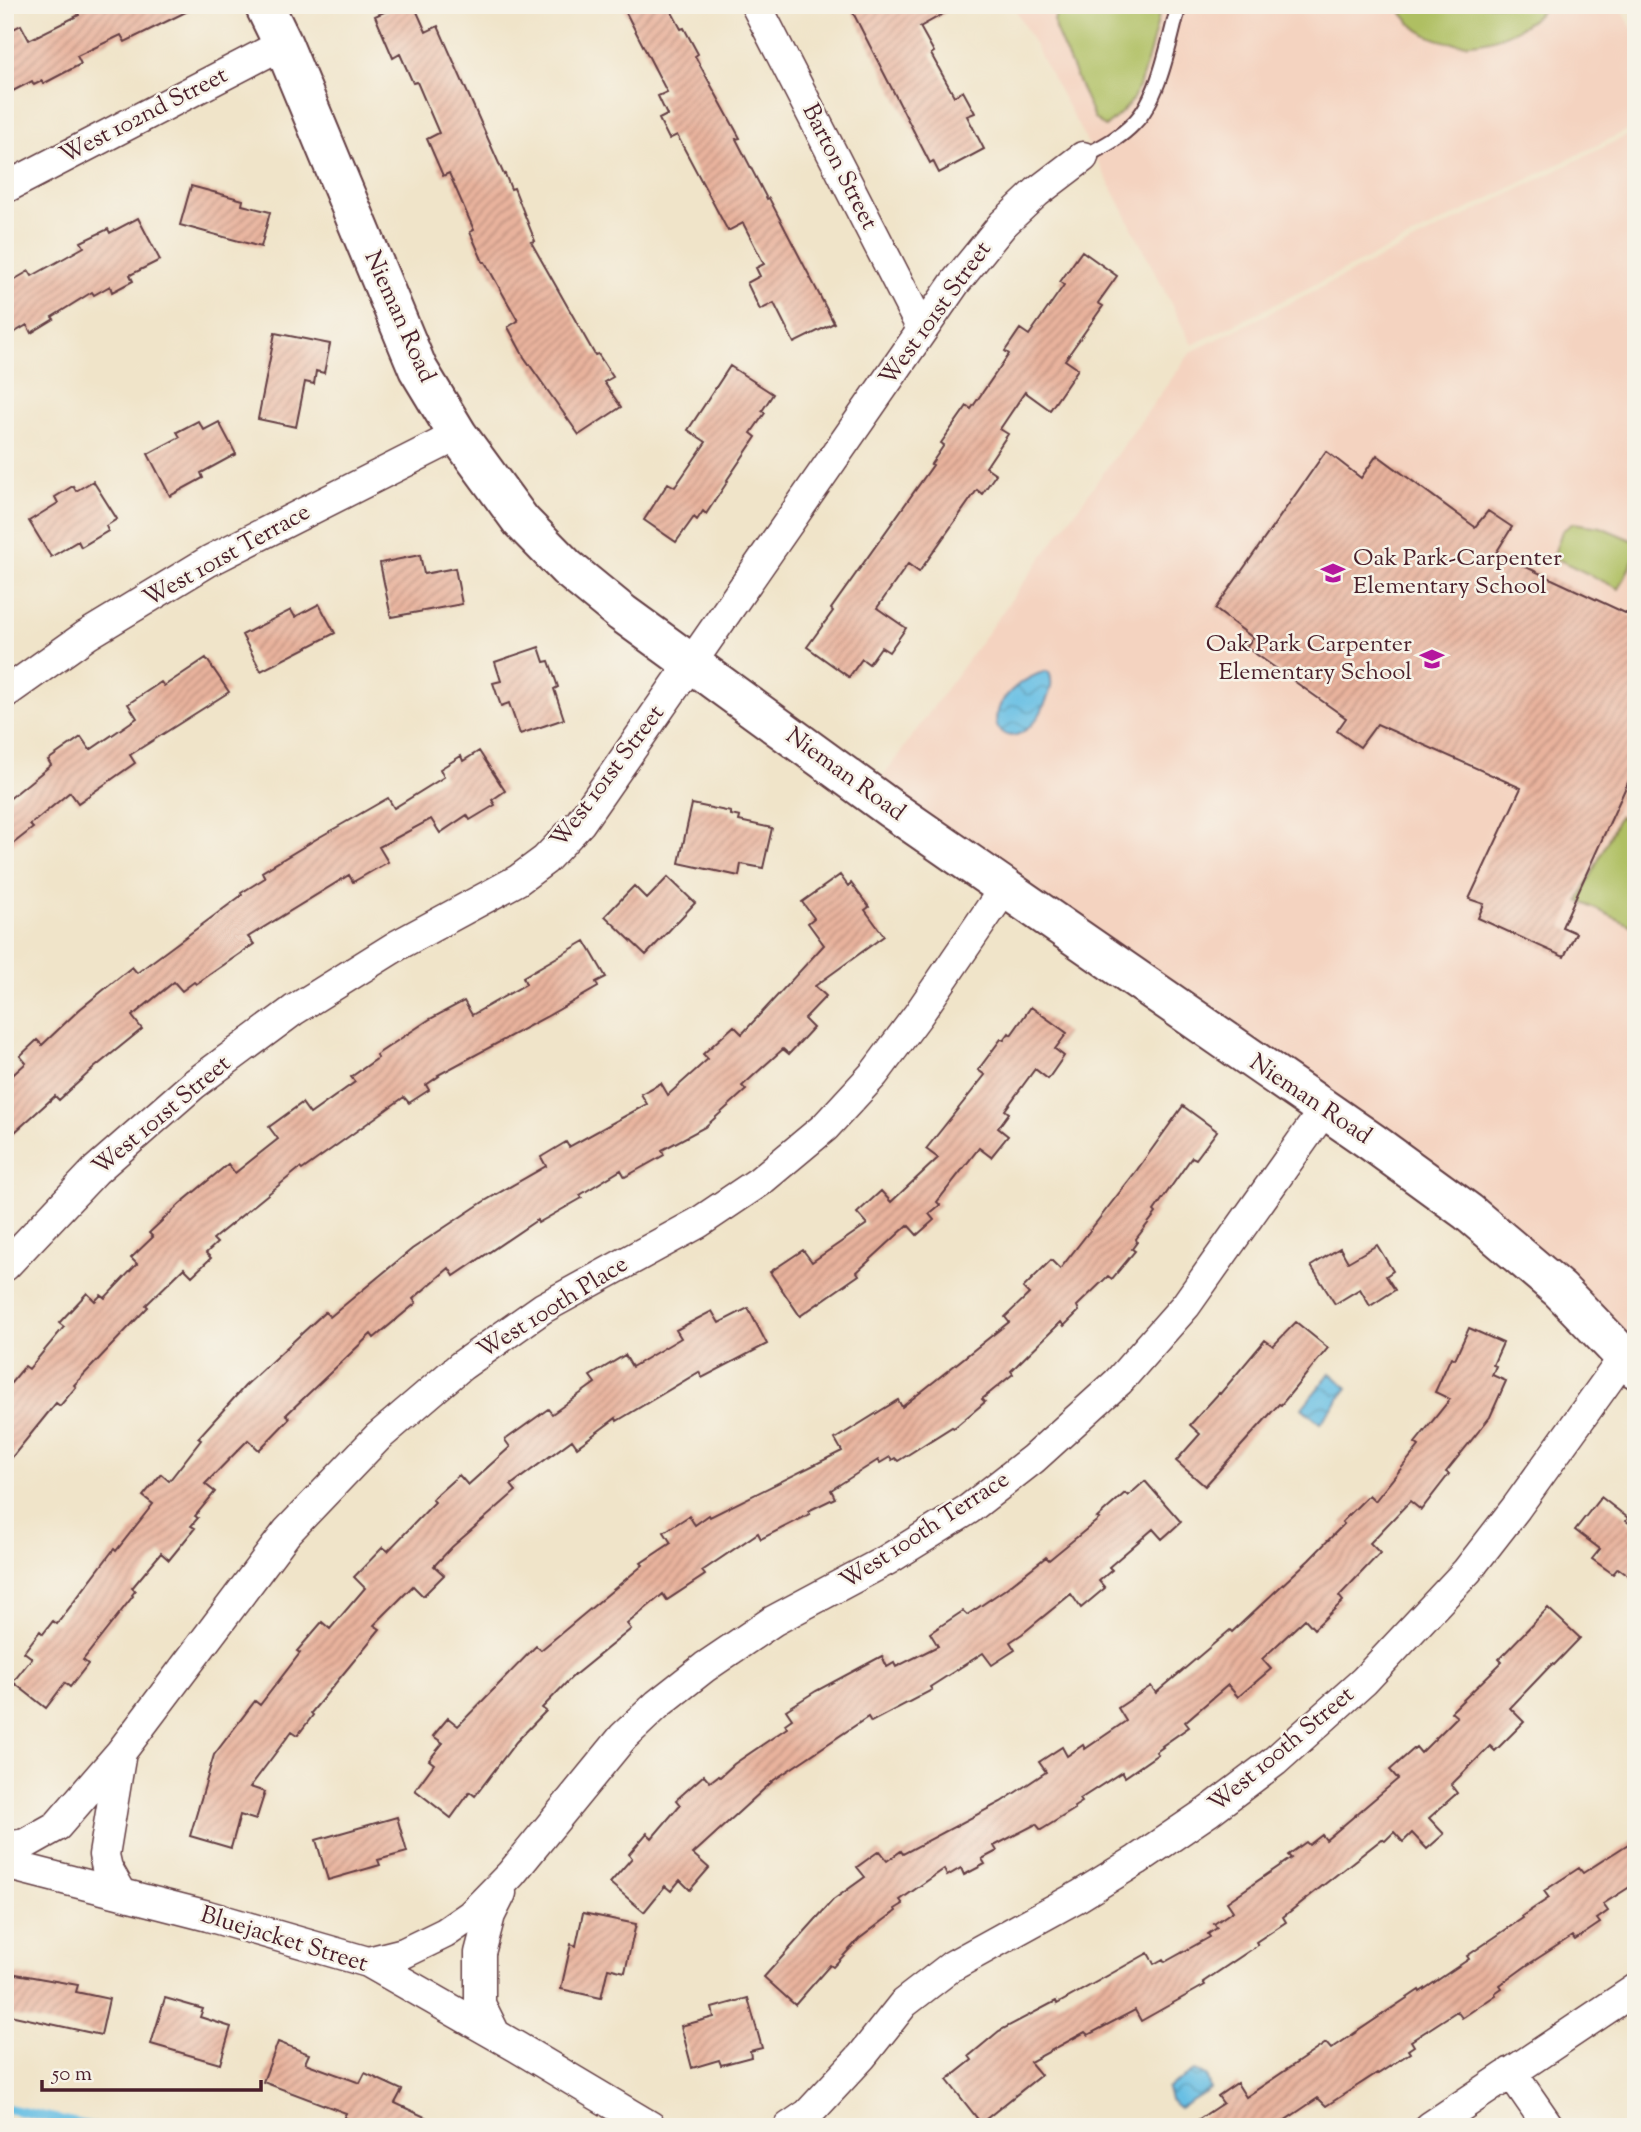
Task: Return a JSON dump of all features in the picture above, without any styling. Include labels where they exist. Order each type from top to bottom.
[{"type":"street","name":"Nieman Road","points":[[264,5],[283,44],[418,369],[458,435],[521,521],[568,568],[622,613],[891,809],[1372,1142],[1468,1212],[1560,1290],[1630,1363]]},
{"type":"street","name":"Barton Street","points":[[756,5],[922,329]]},
{"type":"street","name":"West 102nd Street","points":[[5,188],[283,44]]},
{"type":"street","name":"West 101st Street","points":[[5,1266],[96,1170],[193,1085],[294,1010],[398,945],[519,880],[545,860],[580,824],[955,282],[1003,224],[1037,192],[1083,156]]},
{"type":"street","name":"West 101st Terrace","points":[[5,694],[87,635],[209,561],[458,435]]},
{"type":"street","name":"West 100th Place","points":[[5,1847],[25,1844],[57,1826],[121,1752],[287,1532],[378,1437],[461,1366],[543,1308],[698,1223],[759,1182],[825,1128],[874,1074],[1004,889]]},
{"type":"street","name":"West 100th Terrace","points":[[368,1962],[404,1953],[445,1933],[471,1915],[511,1874],[623,1737],[658,1704],[705,1667],[773,1621],[887,1560],[969,1508],[1033,1459],[1108,1390],[1186,1305],[1324,1110]]},
{"type":"street","name":"West 100th Street","points":[[789,2127],[808,2114],[862,2056],[904,2003],[952,1966],[1126,1867],[1209,1811],[1275,1761],[1364,1681],[1467,1571],[1630,1363]]},
{"type":"street","name":"West 100th Place","points":[[121,1752],[104,1855],[107,1868],[122,1894]]},
{"type":"street","name":"Bluejacket Street","points":[[5,1864],[208,1916],[368,1962],[651,2127]]},
{"type":"street","name":"West 100th Terrace","points":[[495,2034],[480,2004],[480,1954],[490,1915],[511,1874]]},
{"type":"street","points":[[1430,2127],[1636,1989]]},
{"type":"street","name":"West 100th Street","points":[[825,2127],[829,2113],[862,2056]]},
{"type":"street","points":[[1511,2071],[1549,2127]]},
{"type":"lane","points":[[1083,156],[1119,137],[1137,121],[1159,77],[1179,5]]},
{"type":"shaded area","points":[[1013,5],[1620,5],[1636,36],[1636,126],[1192,345],[1116,196]]},
{"type":"shaded area","name":"Oak Park-Carpenter Elementary School","points":[[1636,131],[1636,1369],[1560,1290],[870,794],[1191,352]]},
{"type":"green space","points":[[1058,5],[1162,5],[1146,67],[1137,90],[1126,108],[1105,127],[1094,118],[1055,29]]},
{"type":"green space","points":[[1397,5],[1547,5],[1531,20],[1512,32],[1491,40],[1470,43],[1448,42],[1428,36],[1411,23]]},
{"type":"green space","points":[[1573,523],[1601,527],[1636,542],[1636,554],[1619,589],[1553,557],[1562,531]]},
{"type":"green space","points":[[1619,816],[1636,824],[1634,927],[1579,901]]},
{"type":"water","points":[[1045,671],[1049,672],[1051,677],[1051,686],[1040,714],[1030,726],[1017,735],[1004,734],[996,725],[1000,705],[1010,692],[1023,682]]},
{"type":"water","points":[[1330,1373],[1348,1388],[1320,1423],[1302,1408]]},
{"type":"water","points":[[1194,2071],[1206,2075],[1210,2089],[1180,2108],[1170,2100],[1167,2089]]},
{"type":"building","points":[[74,5],[200,5],[125,42],[121,35],[77,56],[81,64],[43,84],[42,81],[34,85],[32,81],[5,95],[5,33],[21,25],[29,40],[79,15]]},
{"type":"building","points":[[400,5],[414,5],[426,32],[438,26],[504,175],[511,189],[514,188],[535,241],[531,242],[595,355],[598,354],[613,377],[604,382],[621,407],[579,435],[524,357],[508,327],[518,321],[483,262],[470,232],[474,230],[449,173],[443,176],[427,139],[439,133],[417,82],[413,83],[400,54],[393,58],[375,16]]},
{"type":"building","points":[[622,5],[668,5],[681,29],[684,28],[698,54],[695,56],[740,138],[736,139],[834,323],[794,343],[774,303],[760,310],[747,283],[760,276],[756,268],[764,264],[743,223],[728,231],[677,135],[669,139],[659,119],[667,115],[658,96],[667,92]]},
{"type":"building","points":[[849,5],[959,5],[920,27],[954,96],[963,91],[975,113],[967,116],[984,149],[939,173],[933,161],[930,163]]},
{"type":"building","points":[[191,186],[243,200],[242,205],[270,212],[261,247],[180,225]]},
{"type":"building","points":[[138,218],[160,260],[130,275],[133,281],[112,292],[110,286],[94,295],[92,292],[31,333],[27,325],[5,338],[5,285],[29,271],[32,276],[84,247],[81,242],[108,229],[110,233]]},
{"type":"building","points":[[1082,251],[1117,276],[1098,303],[1103,306],[1065,360],[1078,369],[1050,410],[1025,392],[1000,429],[1008,434],[986,467],[996,474],[982,494],[977,490],[919,572],[908,564],[877,608],[906,628],[889,652],[881,647],[869,664],[862,659],[849,677],[807,647],[933,465],[931,464],[944,445],[941,443],[967,406],[971,409],[1009,354],[1005,351],[1020,329],[1029,335],[1064,285],[1060,282]]},
{"type":"building","points":[[275,333],[330,344],[324,373],[316,371],[314,384],[305,382],[296,427],[258,419]]},
{"type":"building","points":[[730,366],[773,394],[762,411],[765,413],[751,433],[756,437],[728,481],[706,514],[703,511],[697,520],[694,517],[676,542],[644,520],[668,483],[675,487],[706,442],[688,430]]},
{"type":"building","points":[[198,421],[204,430],[219,422],[236,454],[201,473],[203,478],[170,496],[148,454],[180,437],[177,432]]},
{"type":"building","points":[[1326,451],[1361,478],[1377,455],[1475,527],[1488,511],[1512,527],[1496,553],[1636,618],[1636,765],[1562,927],[1576,933],[1564,957],[1478,918],[1484,904],[1469,899],[1521,788],[1377,724],[1360,747],[1337,731],[1346,718],[1246,647],[1253,638],[1215,609]]},
{"type":"building","points":[[93,481],[117,519],[106,526],[108,531],[81,547],[78,541],[51,557],[29,521],[58,503],[55,497],[73,486],[76,491]]},
{"type":"building","points":[[420,555],[424,574],[455,568],[462,604],[391,617],[380,563]]},
{"type":"building","points":[[319,604],[335,633],[261,671],[242,635],[291,610],[295,617]]},
{"type":"building","points":[[539,647],[544,662],[549,661],[558,687],[554,689],[564,719],[520,734],[509,703],[501,706],[493,683],[501,681],[495,662]]},
{"type":"building","points":[[206,658],[229,692],[130,755],[135,763],[78,803],[70,792],[30,825],[33,828],[5,850],[5,797],[8,800],[51,765],[48,760],[81,737],[90,750],[137,718],[128,704],[161,682],[164,686]]},
{"type":"building","points":[[479,751],[505,791],[492,800],[495,805],[470,820],[467,815],[440,833],[431,819],[379,847],[388,862],[353,882],[349,875],[248,937],[254,944],[196,984],[194,982],[182,991],[174,982],[132,1016],[142,1029],[59,1100],[55,1096],[5,1141],[5,1082],[26,1063],[20,1056],[37,1040],[42,1045],[80,1009],[132,967],[137,973],[242,895],[241,893],[265,878],[262,872],[388,798],[394,808],[444,777],[440,769],[461,756],[463,761]]},
{"type":"building","points":[[692,804],[731,812],[731,815],[740,817],[739,821],[772,828],[763,868],[741,864],[739,876],[679,863]]},
{"type":"building","points":[[840,875],[848,886],[851,883],[869,907],[865,910],[884,936],[815,986],[826,996],[804,1019],[813,1028],[789,1054],[783,1049],[742,1086],[746,1090],[705,1127],[662,1150],[664,1155],[625,1177],[621,1170],[580,1195],[582,1198],[538,1223],[537,1220],[454,1276],[449,1268],[413,1299],[416,1303],[374,1338],[371,1334],[286,1415],[290,1418],[259,1450],[248,1440],[205,1484],[215,1492],[195,1516],[198,1518],[191,1526],[195,1528],[169,1560],[161,1553],[132,1588],[135,1591],[133,1596],[83,1660],[88,1664],[70,1687],[65,1683],[46,1708],[13,1682],[32,1658],[24,1652],[40,1631],[43,1634],[53,1621],[57,1624],[114,1549],[116,1551],[153,1504],[143,1496],[161,1474],[169,1481],[201,1440],[198,1438],[245,1386],[325,1312],[330,1317],[412,1249],[483,1202],[546,1166],[541,1157],[566,1142],[569,1147],[647,1104],[641,1094],[661,1083],[668,1095],[708,1059],[703,1054],[734,1026],[742,1034],[824,945],[808,923],[814,918],[802,902]]},
{"type":"building","points":[[668,877],[695,903],[646,955],[605,916],[634,886],[647,899]]},
{"type":"building","points":[[585,941],[606,977],[596,982],[598,987],[438,1075],[426,1085],[429,1090],[409,1103],[404,1097],[302,1170],[300,1168],[213,1239],[217,1243],[206,1253],[211,1258],[192,1276],[184,1268],[146,1305],[148,1307],[74,1385],[76,1387],[60,1406],[56,1403],[5,1466],[5,1390],[25,1366],[29,1369],[64,1327],[59,1323],[87,1293],[95,1301],[101,1295],[105,1298],[137,1264],[131,1258],[153,1237],[149,1233],[181,1203],[228,1164],[235,1173],[278,1139],[269,1127],[302,1103],[310,1114],[355,1082],[351,1077],[378,1058],[376,1055],[430,1019],[464,1001],[472,1015],[526,984],[523,977]]},
{"type":"building","points":[[1031,1007],[1067,1033],[1055,1049],[1064,1056],[1048,1079],[1035,1069],[1005,1110],[1009,1113],[998,1128],[1008,1136],[991,1157],[979,1148],[937,1202],[940,1205],[929,1214],[934,1220],[917,1235],[908,1225],[857,1272],[859,1275],[800,1316],[770,1272],[803,1250],[812,1262],[867,1224],[857,1213],[881,1191],[891,1202],[938,1158],[926,1149],[985,1075],[978,1070],[1001,1039],[1004,1040],[1009,1033],[1011,1035]]},
{"type":"building","points":[[1183,1106],[1217,1131],[1196,1159],[1192,1157],[1136,1239],[1132,1249],[1135,1251],[1112,1279],[1108,1276],[1077,1306],[1079,1311],[1064,1326],[1061,1322],[1011,1371],[1013,1374],[982,1399],[985,1402],[954,1428],[898,1461],[890,1457],[880,1463],[878,1460],[831,1490],[835,1498],[808,1511],[810,1514],[761,1539],[758,1533],[702,1571],[705,1575],[667,1600],[663,1594],[627,1624],[631,1629],[571,1678],[542,1708],[546,1711],[516,1742],[475,1796],[470,1792],[451,1818],[415,1790],[434,1764],[429,1760],[443,1743],[433,1736],[448,1718],[458,1726],[536,1646],[541,1650],[643,1565],[641,1563],[671,1543],[664,1532],[689,1516],[695,1525],[709,1515],[710,1517],[842,1451],[835,1439],[898,1400],[902,1407],[1009,1322],[1005,1317],[1029,1294],[1023,1288],[1051,1260],[1060,1269]]},
{"type":"building","points":[[1377,1245],[1393,1271],[1386,1276],[1395,1290],[1370,1306],[1360,1289],[1335,1304],[1311,1266],[1340,1248],[1348,1262]]},
{"type":"building","points":[[748,1308],[767,1344],[702,1378],[699,1372],[617,1421],[616,1418],[577,1447],[572,1440],[511,1485],[516,1491],[434,1566],[444,1575],[423,1596],[413,1586],[374,1625],[380,1629],[311,1713],[313,1715],[298,1735],[292,1731],[250,1787],[265,1792],[256,1820],[240,1815],[231,1848],[190,1836],[214,1755],[255,1701],[260,1705],[300,1653],[297,1651],[322,1622],[330,1629],[365,1588],[354,1577],[383,1547],[388,1551],[435,1502],[432,1499],[459,1475],[468,1485],[510,1447],[505,1440],[548,1409],[552,1414],[595,1383],[590,1376],[625,1355],[632,1367],[681,1338],[676,1330],[712,1311],[719,1323]]},
{"type":"building","points":[[1296,1322],[1328,1348],[1281,1405],[1279,1404],[1205,1486],[1176,1461],[1200,1434],[1190,1425],[1265,1340],[1273,1346]]},
{"type":"building","points":[[1469,1328],[1503,1343],[1493,1365],[1496,1366],[1492,1375],[1506,1381],[1490,1417],[1446,1472],[1449,1474],[1421,1510],[1410,1501],[1370,1543],[1380,1553],[1339,1596],[1343,1601],[1314,1629],[1305,1619],[1262,1659],[1271,1669],[1238,1697],[1228,1685],[1185,1722],[1189,1727],[1162,1746],[1156,1752],[1158,1754],[1125,1777],[1122,1772],[1080,1799],[1082,1802],[1074,1807],[1075,1809],[1041,1830],[1036,1824],[994,1846],[997,1851],[982,1859],[985,1864],[964,1875],[961,1868],[947,1876],[944,1869],[900,1900],[903,1904],[895,1909],[896,1911],[859,1939],[833,1967],[830,1965],[795,2005],[764,1977],[833,1900],[865,1877],[857,1867],[879,1851],[887,1861],[901,1851],[903,1854],[1001,1802],[1046,1772],[1039,1762],[1062,1747],[1067,1756],[1083,1745],[1085,1749],[1126,1721],[1118,1708],[1151,1686],[1156,1693],[1230,1630],[1232,1632],[1309,1560],[1369,1495],[1375,1501],[1419,1446],[1415,1443],[1450,1399],[1435,1392],[1451,1357],[1455,1359]]},
{"type":"building","points":[[1145,1481],[1181,1522],[1162,1539],[1153,1529],[1109,1567],[1112,1570],[1099,1581],[1105,1588],[1081,1608],[1071,1594],[1010,1642],[1015,1650],[992,1665],[983,1653],[930,1687],[932,1690],[871,1722],[868,1717],[774,1780],[693,1854],[709,1868],[690,1890],[680,1880],[671,1891],[665,1886],[644,1912],[610,1883],[632,1858],[629,1854],[647,1833],[652,1838],[680,1805],[676,1800],[704,1775],[710,1782],[720,1777],[734,1764],[787,1728],[785,1724],[792,1719],[786,1710],[882,1656],[887,1667],[894,1663],[896,1667],[938,1646],[930,1633],[963,1611],[967,1615],[1046,1557],[1049,1560],[1099,1519],[1097,1518],[1125,1493],[1128,1496]]},
{"type":"building","points":[[1601,1497],[1628,1518],[1626,1521],[1636,1528],[1636,1581],[1618,1568],[1613,1574],[1592,1559],[1600,1549],[1575,1530]]},
{"type":"building","points":[[1548,1608],[1580,1638],[1510,1708],[1524,1722],[1495,1751],[1490,1746],[1451,1785],[1457,1793],[1429,1818],[1444,1834],[1427,1849],[1412,1833],[1403,1842],[1394,1832],[1385,1841],[1382,1839],[1283,1917],[1286,1922],[1256,1942],[1258,1945],[1203,1982],[1205,1985],[1141,2021],[1135,2010],[1088,2035],[1085,2032],[1030,2062],[1041,2075],[981,2123],[947,2080],[972,2060],[969,2056],[999,2031],[1056,2001],[1057,2004],[1148,1953],[1154,1964],[1163,1959],[1165,1962],[1210,1937],[1208,1934],[1217,1928],[1214,1924],[1233,1911],[1227,1902],[1291,1858],[1288,1855],[1306,1842],[1309,1845],[1322,1835],[1326,1840],[1398,1779],[1390,1770],[1416,1747],[1421,1753],[1457,1717],[1451,1712],[1502,1662],[1499,1659]]},
{"type":"building","points":[[397,1817],[407,1852],[378,1860],[380,1865],[328,1880],[316,1840]]},
{"type":"building","points":[[1636,1839],[1636,1883],[1603,1904],[1608,1911],[1597,1919],[1600,1923],[1575,1940],[1572,1936],[1526,1966],[1500,1985],[1502,1988],[1496,1995],[1462,2018],[1457,2011],[1411,2041],[1414,2046],[1408,2050],[1410,2053],[1378,2074],[1326,2106],[1318,2098],[1275,2127],[1187,2127],[1223,2103],[1218,2096],[1237,2083],[1246,2097],[1326,2043],[1331,2049],[1419,1990],[1420,1992],[1469,1959],[1467,1956],[1549,1898],[1544,1891],[1579,1868],[1583,1873]]},
{"type":"building","points":[[583,1913],[636,1924],[625,1972],[608,1968],[601,1998],[561,1989],[571,1944],[576,1946]]},
{"type":"building","points":[[5,1972],[78,1985],[76,1992],[109,1999],[101,2035],[5,2014]]},
{"type":"building","points":[[165,1998],[203,2009],[200,2017],[231,2027],[220,2064],[151,2044]]},
{"type":"building","points":[[748,1998],[762,2048],[750,2051],[751,2057],[721,2065],[719,2060],[692,2068],[681,2026],[714,2017],[712,2008]]},
{"type":"building","points":[[278,2042],[309,2054],[305,2063],[360,2083],[365,2073],[402,2090],[395,2103],[446,2127],[365,2127],[344,2117],[346,2113],[263,2082]]},
{"type":"waterway","points":[[5,2108],[94,2127]]},
{"type":"place","name":"Oak Park-Carpenter Elementary School","points":[[1333,573]]},
{"type":"place","name":"Oak Park Carpenter Elementary School","points":[[1432,659]]}]
